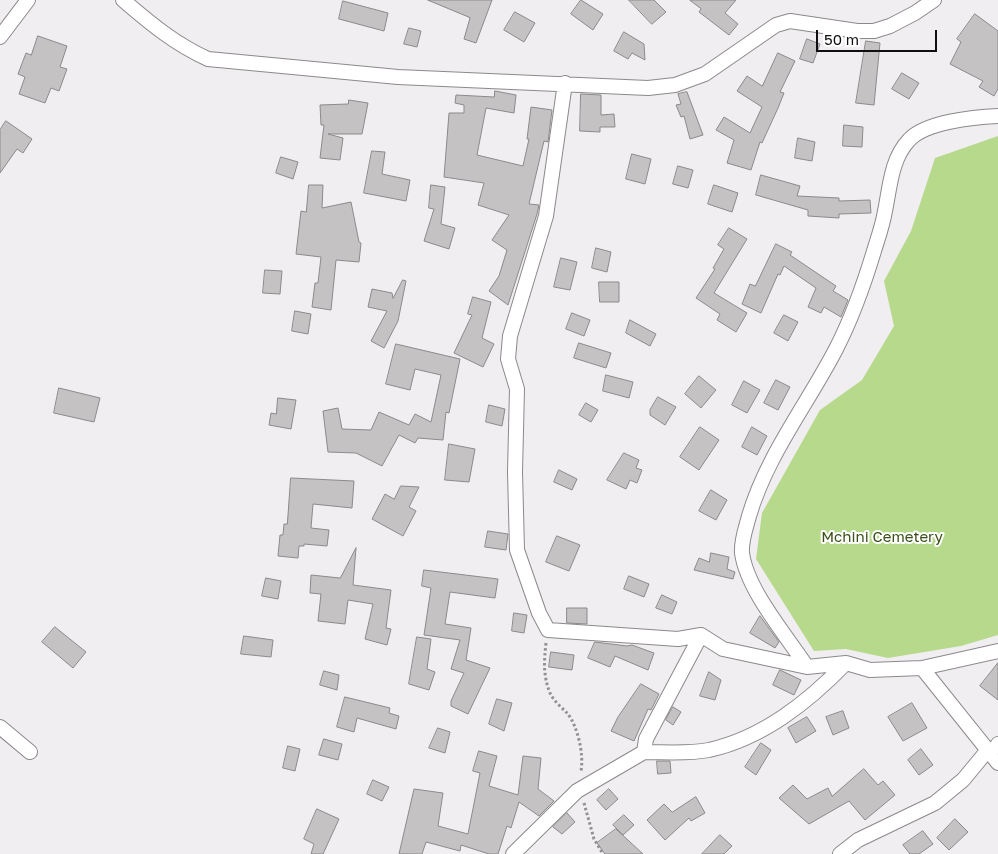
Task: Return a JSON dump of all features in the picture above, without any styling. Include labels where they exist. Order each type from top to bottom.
[{"type":"street","points":[[0,37],[28,0]]},
{"type":"street","points":[[123,0],[162,34],[182,47],[208,59],[398,77],[648,88],[675,85],[705,74],[717,68],[776,25],[790,21],[857,31],[874,31],[915,13],[934,0]]},
{"type":"street","points":[[565,83],[546,216],[508,346],[508,359],[517,389],[515,472],[517,550],[539,613],[548,630],[678,639],[702,635],[723,649],[807,667],[846,663],[870,670],[922,668],[998,651]]},
{"type":"street","points":[[807,667],[748,574],[742,552],[744,534],[754,501],[768,467],[836,349],[859,295],[885,212],[892,172],[900,152],[909,140],[924,129],[985,116],[998,116]]},
{"type":"street","points":[[644,752],[646,739],[702,635]]},
{"type":"street","points":[[514,854],[577,791],[644,752],[707,750],[756,732],[788,715],[816,694],[846,663]]},
{"type":"street","points":[[922,668],[993,747],[998,762]]},
{"type":"street","points":[[0,727],[30,752]]},
{"type":"street","points":[[840,854],[858,840],[935,803],[963,780],[993,747]]},
{"type":"path","points":[[548,630],[543,668],[550,695],[574,724],[582,766],[577,791],[584,801],[594,839],[602,854]]},
{"type":"green space","name":"Mchini Cemetery","points":[[998,136],[998,635],[961,646],[888,658],[846,649],[814,651],[756,559],[762,513],[820,410],[862,380],[894,326],[884,281],[911,231],[935,158]]},
{"type":"building","points":[[428,0],[492,0],[476,43],[464,39],[470,18]]},
{"type":"building","points":[[581,0],[603,14],[593,30],[571,14]]},
{"type":"building","points":[[629,0],[654,0],[666,12],[652,24]]},
{"type":"building","points":[[690,0],[736,0],[725,13],[738,24],[729,35],[699,12],[701,9]]},
{"type":"building","points":[[343,1],[388,13],[384,31],[339,19]]},
{"type":"building","points":[[515,12],[535,23],[524,42],[504,30]]},
{"type":"building","points":[[975,14],[998,31],[998,89],[994,96],[979,87],[983,81],[950,64],[961,42],[957,39]]},
{"type":"building","points":[[409,28],[421,31],[417,47],[404,44]]},
{"type":"building","points":[[624,32],[644,44],[645,60],[632,53],[628,59],[614,51]]},
{"type":"building","points":[[38,36],[67,46],[60,67],[67,69],[59,91],[51,88],[45,103],[19,94],[25,77],[18,74],[26,53],[31,55]]},
{"type":"building","points":[[807,39],[820,44],[813,63],[800,59]]},
{"type":"building","points":[[866,41],[880,43],[874,105],[856,103]]},
{"type":"building","points":[[778,53],[795,61],[780,92],[784,93],[762,143],[760,142],[751,170],[727,163],[734,140],[716,130],[724,117],[750,133],[762,107],[737,91],[747,76],[762,86]]},
{"type":"building","points":[[902,73],[919,83],[909,99],[892,89]]},
{"type":"building","points":[[495,91],[516,95],[514,113],[486,108],[477,155],[523,166],[529,139],[527,139],[531,107],[552,110],[548,142],[544,141],[529,204],[539,205],[537,214],[508,305],[489,291],[499,276],[507,250],[492,240],[509,215],[478,205],[484,183],[444,177],[449,113],[464,113],[464,105],[455,103],[456,95],[494,97]]},
{"type":"building","points":[[687,92],[703,135],[690,139],[684,116],[681,117],[676,105],[681,104],[678,94]]},
{"type":"building","points":[[581,94],[601,95],[601,115],[614,114],[615,127],[600,127],[600,132],[580,131]]},
{"type":"building","points":[[349,100],[368,103],[362,134],[328,134],[343,138],[340,160],[320,158],[324,125],[321,125],[320,105],[348,104]]},
{"type":"building","points":[[6,121],[32,139],[23,153],[17,149],[0,173],[0,130]]},
{"type":"building","points":[[844,125],[863,127],[862,147],[843,146]]},
{"type":"building","points":[[798,138],[815,142],[812,161],[795,158]]},
{"type":"building","points":[[372,151],[385,152],[382,174],[410,180],[406,201],[364,193]]},
{"type":"building","points":[[632,154],[651,159],[645,184],[626,179]]},
{"type":"building","points":[[281,157],[298,162],[293,179],[276,173]]},
{"type":"building","points":[[678,166],[693,170],[688,188],[673,184]]},
{"type":"building","points":[[761,175],[800,186],[797,196],[839,198],[839,201],[870,200],[871,213],[839,214],[839,218],[808,216],[808,210],[756,195]]},
{"type":"building","points":[[309,185],[323,185],[322,208],[351,202],[359,242],[361,243],[359,262],[336,260],[331,310],[312,307],[315,283],[318,283],[321,257],[296,254],[301,211],[306,212]]},
{"type":"building","points":[[431,185],[445,187],[441,224],[455,228],[449,249],[424,241],[434,209],[429,208]]},
{"type":"building","points":[[714,185],[738,193],[732,212],[708,204]]},
{"type":"building","points":[[729,228],[747,239],[714,293],[747,313],[736,332],[717,320],[720,314],[696,298],[715,269],[713,268],[724,249],[718,245]]},
{"type":"building","points":[[776,244],[792,252],[790,255],[836,286],[833,291],[848,300],[841,317],[824,307],[821,313],[808,307],[816,288],[784,266],[780,275],[778,274],[761,313],[742,304],[750,284],[755,286]]},
{"type":"building","points":[[596,248],[611,252],[607,272],[592,268]]},
{"type":"building","points":[[561,258],[577,262],[570,290],[554,287]]},
{"type":"building","points":[[265,270],[282,271],[280,294],[263,293]]},
{"type":"building","points":[[403,280],[406,281],[398,321],[384,348],[371,341],[387,311],[368,307],[372,289],[392,293],[393,298]]},
{"type":"building","points":[[599,282],[619,282],[619,302],[600,302]]},
{"type":"building","points":[[473,297],[491,302],[482,338],[494,344],[483,367],[454,353],[472,315],[468,314]]},
{"type":"building","points":[[295,311],[311,314],[308,334],[292,331]]},
{"type":"building","points":[[572,313],[590,320],[584,336],[566,329]]},
{"type":"building","points":[[784,315],[798,322],[788,341],[774,333]]},
{"type":"building","points":[[630,320],[656,334],[650,346],[626,333]]},
{"type":"building","points":[[579,343],[611,353],[606,368],[574,358]]},
{"type":"building","points":[[396,344],[460,359],[449,413],[446,412],[443,440],[418,438],[415,443],[399,435],[382,466],[356,453],[328,452],[323,411],[338,408],[342,429],[371,430],[379,412],[409,425],[415,414],[431,422],[441,375],[415,369],[410,390],[386,384]]},
{"type":"building","points":[[606,375],[633,382],[629,398],[603,391]]},
{"type":"building","points":[[699,376],[716,390],[701,408],[685,394]]},
{"type":"building","points":[[776,380],[790,387],[778,410],[764,403]]},
{"type":"building","points":[[744,381],[760,390],[747,413],[732,405]]},
{"type":"building","points":[[59,388],[100,398],[94,422],[54,413]]},
{"type":"building","points":[[658,397],[676,407],[665,425],[650,415],[650,410]]},
{"type":"building","points":[[278,398],[296,400],[291,429],[269,425],[271,413],[276,414]]},
{"type":"building","points":[[586,403],[598,410],[591,422],[579,415]]},
{"type":"building","points":[[489,405],[505,409],[502,426],[486,422]]},
{"type":"building","points":[[700,427],[719,440],[699,470],[680,457]]},
{"type":"building","points":[[752,427],[767,436],[757,455],[742,447]]},
{"type":"building","points":[[449,444],[475,449],[469,482],[445,480]]},
{"type":"building","points":[[624,453],[639,460],[636,468],[642,470],[637,483],[630,480],[626,489],[607,480]]},
{"type":"building","points":[[559,470],[577,479],[572,490],[554,482]]},
{"type":"building","points":[[291,478],[354,481],[352,508],[313,504],[311,528],[329,530],[327,546],[304,544],[304,546],[299,546],[298,558],[278,556],[280,535],[283,535],[284,524],[287,524]]},
{"type":"building","points":[[401,486],[419,487],[409,507],[416,511],[403,536],[372,519],[385,494],[394,499]]},
{"type":"building","points":[[711,490],[727,500],[716,520],[699,511]]},
{"type":"building","points":[[488,531],[508,534],[506,550],[485,547]]},
{"type":"building","points":[[557,536],[580,545],[569,571],[546,562]]},
{"type":"building","points":[[356,548],[353,585],[391,590],[386,628],[391,629],[387,645],[365,639],[373,604],[348,600],[345,624],[318,621],[321,594],[310,593],[311,575],[340,578]]},
{"type":"building","points":[[711,553],[729,557],[727,569],[735,572],[733,579],[694,570],[699,558],[709,562]]},
{"type":"building","points":[[424,570],[498,579],[495,598],[450,592],[445,624],[471,628],[466,660],[490,668],[468,714],[451,706],[451,701],[464,673],[451,669],[460,640],[424,635],[431,588],[422,586]]},
{"type":"building","points":[[629,576],[649,584],[644,597],[624,589]]},
{"type":"building","points":[[266,578],[281,581],[278,599],[262,596]]},
{"type":"building","points":[[662,595],[677,602],[672,614],[656,608]]},
{"type":"building","points":[[567,608],[587,608],[587,624],[567,623]]},
{"type":"building","points":[[514,613],[527,615],[524,633],[512,631]]},
{"type":"building","points":[[760,616],[779,642],[775,648],[750,633]]},
{"type":"building","points":[[55,627],[86,652],[73,668],[42,642]]},
{"type":"building","points":[[244,636],[273,640],[271,657],[241,654]]},
{"type":"building","points":[[417,637],[431,639],[427,669],[435,672],[429,690],[409,684]]},
{"type":"building","points":[[595,642],[632,645],[654,653],[648,670],[615,656],[610,667],[588,658]]},
{"type":"building","points":[[551,652],[574,655],[572,670],[549,667]]},
{"type":"building","points":[[998,663],[998,700],[980,686]]},
{"type":"building","points":[[780,670],[801,680],[794,695],[773,685]]},
{"type":"building","points":[[324,671],[339,675],[337,690],[320,685]]},
{"type":"building","points":[[709,672],[721,680],[715,700],[700,696]]},
{"type":"building","points":[[641,684],[659,694],[651,710],[648,709],[634,741],[611,731],[618,717]]},
{"type":"building","points":[[345,697],[390,708],[389,713],[399,716],[396,729],[357,718],[354,732],[337,727]]},
{"type":"building","points":[[497,699],[512,703],[504,731],[489,724]]},
{"type":"building","points":[[912,703],[927,728],[903,741],[888,717]]},
{"type":"building","points":[[673,707],[681,712],[673,725],[666,720]]},
{"type":"building","points":[[843,711],[849,728],[833,735],[826,717]]},
{"type":"building","points":[[807,717],[816,731],[796,743],[788,728]]},
{"type":"building","points":[[438,728],[450,732],[445,753],[429,748]]},
{"type":"building","points":[[324,739],[342,744],[338,760],[319,755]]},
{"type":"building","points":[[761,743],[771,750],[756,775],[745,767]]},
{"type":"building","points":[[288,746],[300,749],[295,771],[283,768]]},
{"type":"building","points":[[921,749],[933,765],[919,775],[908,760]]},
{"type":"building","points":[[479,751],[497,756],[489,786],[518,795],[523,756],[541,758],[538,789],[554,801],[539,816],[519,802],[511,828],[507,826],[498,854],[489,854],[461,845],[460,851],[426,842],[422,854],[399,854],[414,789],[443,793],[438,826],[468,834],[480,773],[473,771]]},
{"type":"building","points":[[657,761],[670,761],[671,773],[658,774]]},
{"type":"building","points":[[864,769],[878,785],[883,781],[895,795],[865,820],[849,801],[809,824],[779,798],[793,785],[807,799],[828,788],[832,796]]},
{"type":"building","points":[[373,780],[389,787],[382,801],[367,794]]},
{"type":"building","points":[[609,789],[618,799],[606,810],[597,800]]},
{"type":"building","points":[[696,797],[705,813],[691,821],[689,818],[665,840],[647,820],[664,804],[672,812]]},
{"type":"building","points":[[317,809],[339,819],[323,854],[311,854],[314,844],[304,839]]},
{"type":"building","points":[[567,813],[575,822],[562,834],[553,827]]},
{"type":"building","points":[[624,815],[634,825],[623,835],[613,825]]},
{"type":"building","points":[[955,819],[968,832],[949,850],[937,838]]},
{"type":"building","points":[[616,829],[643,854],[605,854],[597,843]]},
{"type":"building","points":[[923,831],[933,844],[919,854],[910,854],[903,845]]},
{"type":"building","points":[[720,835],[732,846],[724,854],[702,854]]}]
